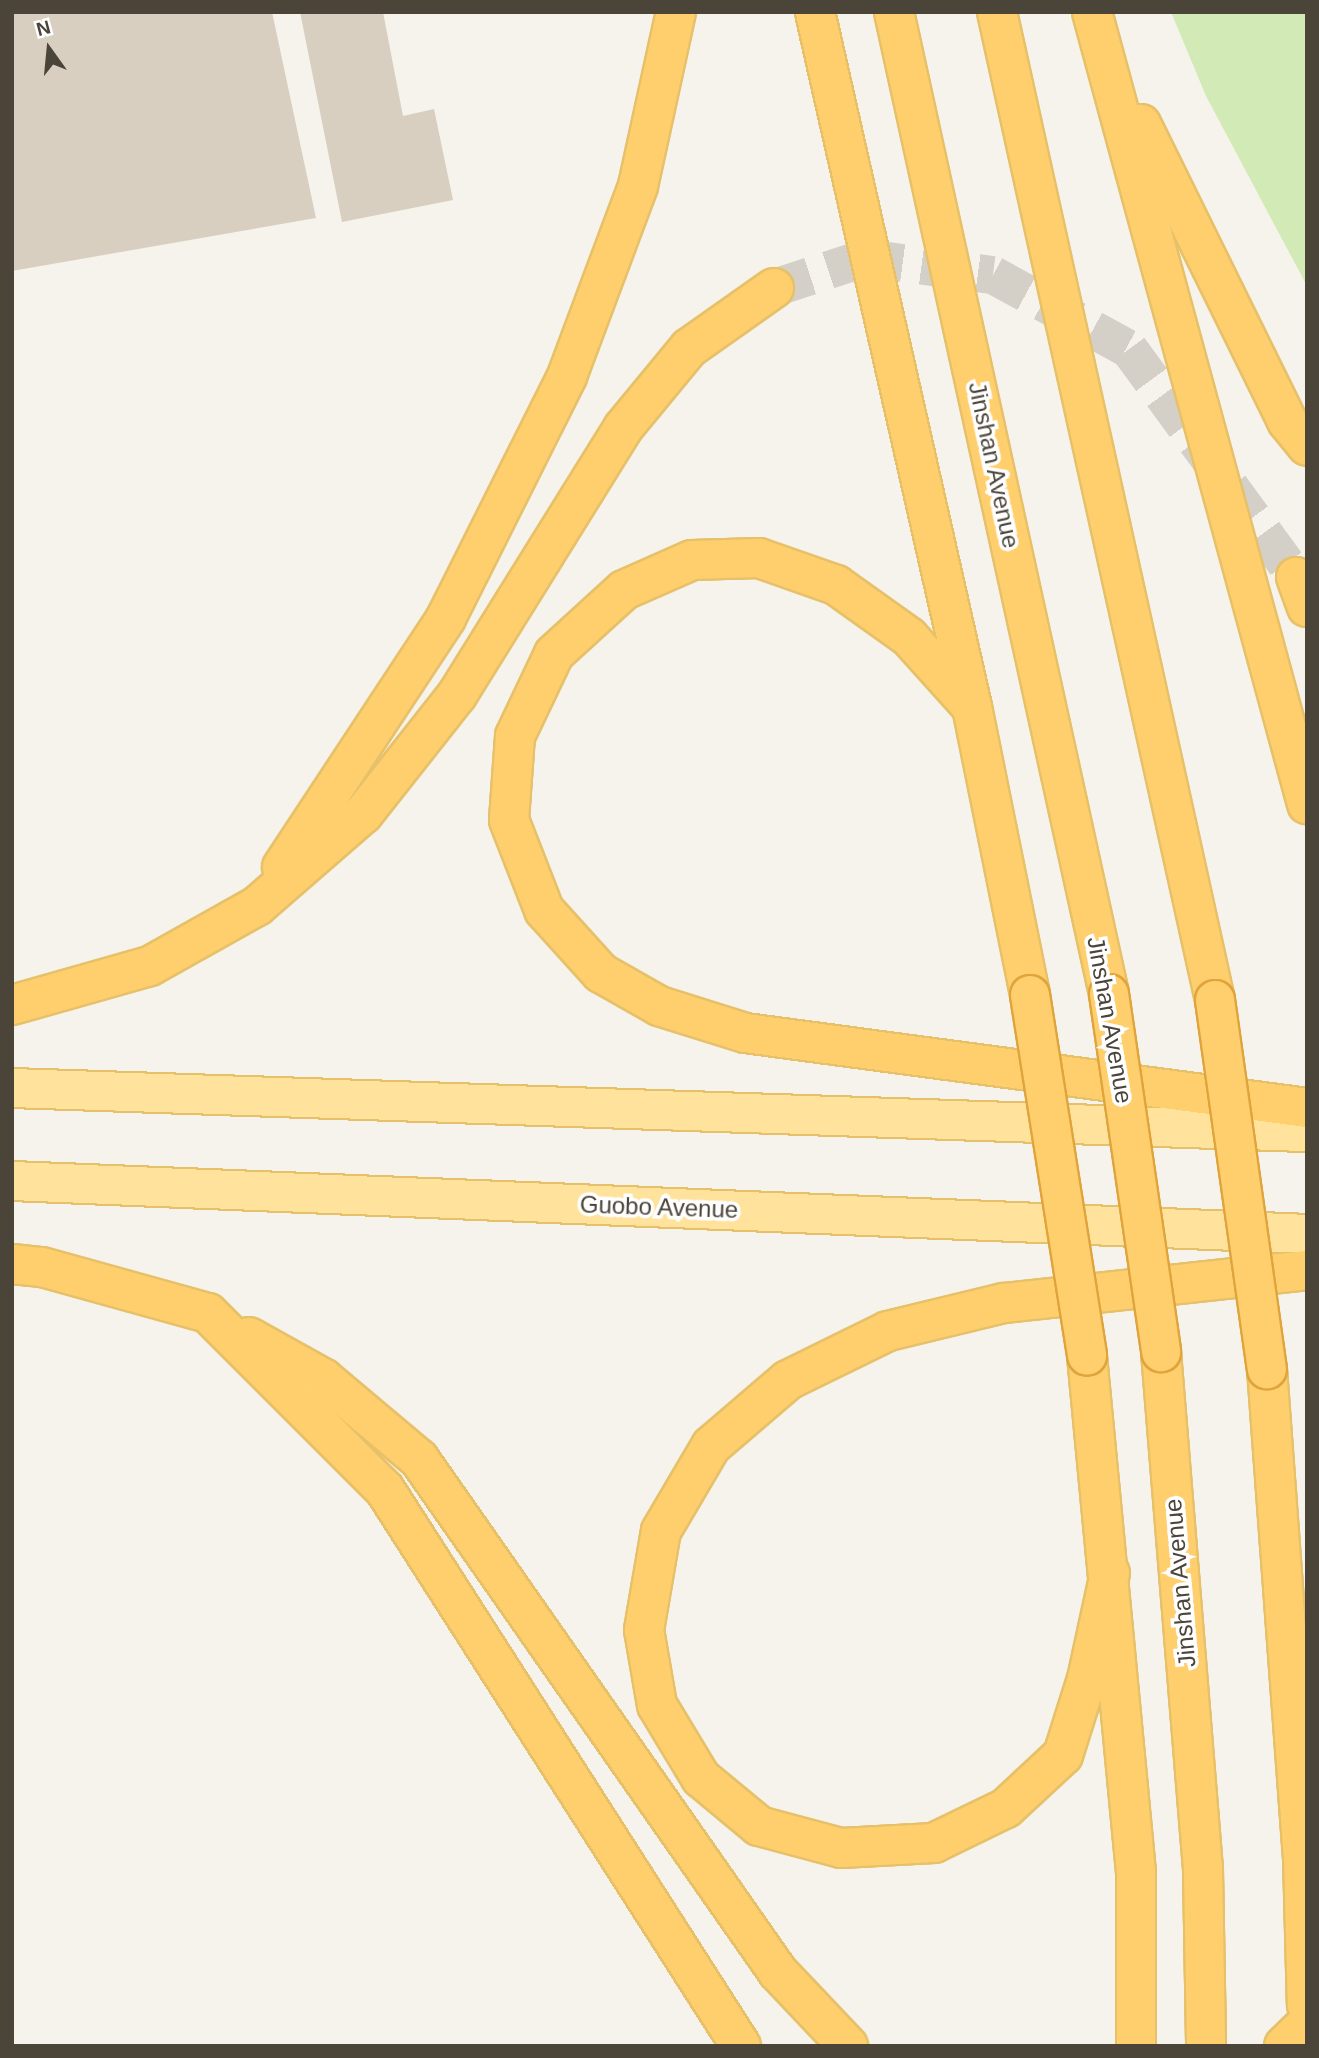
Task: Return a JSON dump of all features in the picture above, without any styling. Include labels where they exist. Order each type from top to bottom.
[{"type":"highway","points":[[257,906],[446,618],[567,376],[638,186],[676,12]]},
{"type":"highway","points":[[815,12],[972,707],[1030,995],[1087,1356],[1110,1573],[1136,1872],[1136,2046]]},
{"type":"highway","name":"Jinshan Avenue","points":[[894,12],[1109,995],[1161,1352],[1203,1870],[1206,2046]]},
{"type":"highway","points":[[997,12],[1215,1000],[1267,1369],[1303,1857],[1307,2005]]},
{"type":"highway","points":[[1097,28],[1287,421],[1307,446]]},
{"type":"highway","points":[[1097,28],[1307,804]]},
{"type":"highway","points":[[12,1005],[150,966],[257,906],[363,814],[457,695],[623,428],[689,348],[774,288]]},
{"type":"highway","points":[[972,707],[909,637],[836,585],[759,558],[692,560],[624,590],[554,654],[515,736],[509,820],[544,910],[601,973],[659,1006],[745,1033],[1307,1108]]},
{"type":"highway","points":[[12,1264],[42,1267],[208,1313],[324,1379],[419,1459],[778,1972],[848,2046]]},
{"type":"highway","points":[[1110,1573],[1087,1679],[1063,1755],[1006,1808],[934,1843],[841,1848],[759,1826],[701,1778],[657,1704],[643,1630],[661,1531],[710,1446],[788,1380],[888,1331],[1004,1303],[1307,1270]]},
{"type":"highway","points":[[208,1313],[386,1490],[741,2046]]},
{"type":"highway","points":[[1284,2046],[1307,2024]]},
{"type":"main road","points":[[12,1088],[1307,1132]]},
{"type":"main road","name":"Guobo Avenue","points":[[12,1181],[1307,1234]]},
{"type":"green space","points":[[1171,12],[1307,12],[1307,286],[1206,96]]},
{"type":"building","points":[[12,12],[272,12],[316,218],[12,271]]},
{"type":"building","points":[[300,12],[383,12],[403,116],[434,109],[453,200],[342,222]]},
{"type":"tunnel","points":[[774,288],[865,258],[993,275],[1129,349],[1296,577]]}]
